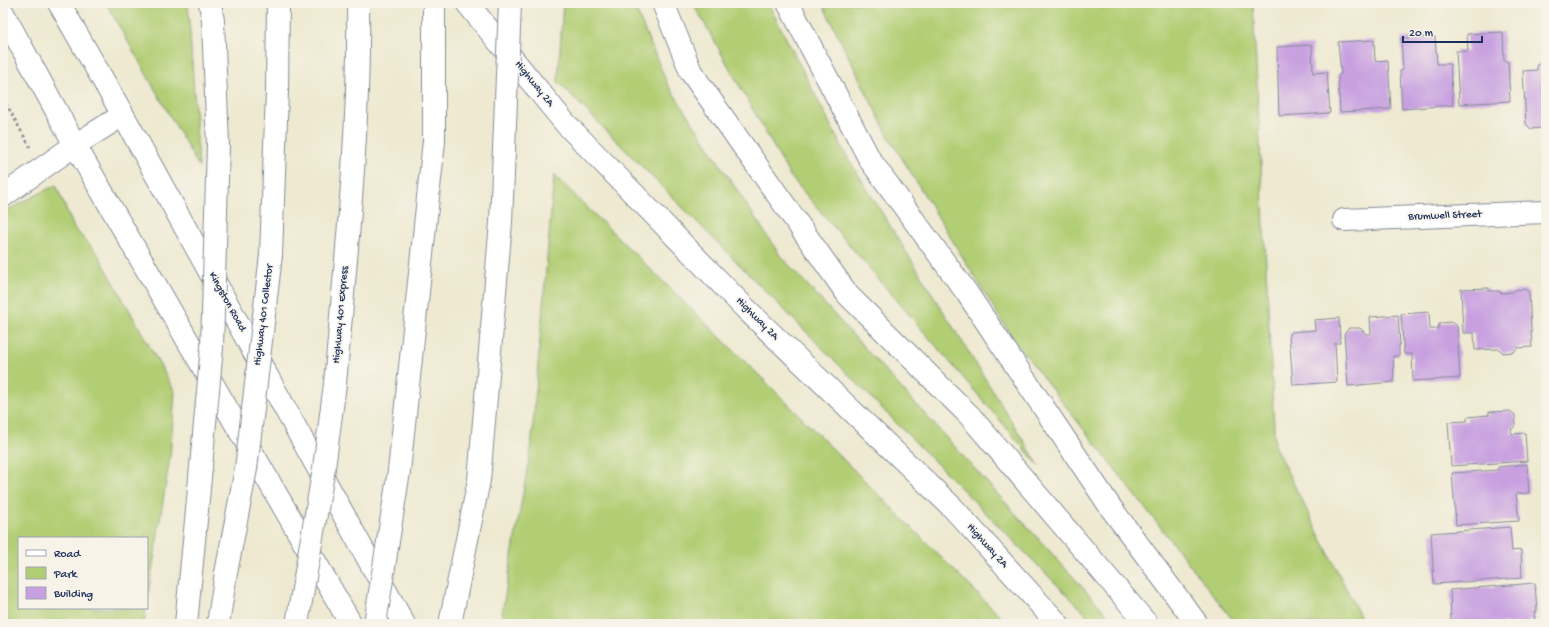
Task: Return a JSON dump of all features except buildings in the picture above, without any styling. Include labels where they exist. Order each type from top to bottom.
[{"type":"main road","name":"Kingston Road","points":[[59,3],[123,115],[404,624]]},
{"type":"main road","points":[[186,624],[212,348],[218,145],[213,21],[210,3]]},
{"type":"main road","name":"Highway 401 Collector","points":[[218,624],[246,469],[271,255],[277,92],[278,3]]},
{"type":"main road","name":"Highway 401 Express","points":[[296,624],[324,468],[335,384],[352,193],[359,46],[358,3]]},
{"type":"main road","points":[[375,624],[399,471],[434,140],[434,3]]},
{"type":"main road","name":"Highway 2A","points":[[467,3],[565,123],[746,309],[953,508],[1058,624]]},
{"type":"main road","points":[[451,618],[479,480],[502,222],[510,3]]},
{"type":"main road","points":[[662,3],[691,72],[848,295],[969,415],[1147,624]]},
{"type":"main road","points":[[788,3],[870,160],[967,294],[1111,508],[1197,624]]},
{"type":"main road","points":[[3,13],[75,145],[351,624]]},
{"type":"main road","points":[[3,196],[75,145],[123,115]]},
{"type":"main road","name":"Brumwell Street","points":[[1344,220],[1546,212]]},
{"type":"path","points":[[3,98],[32,149]]},
{"type":"green space","points":[[106,3],[188,3],[199,167]]},
{"type":"green space","points":[[563,3],[633,3],[668,85],[779,254],[1116,624],[1093,624],[1082,610],[558,82]]},
{"type":"green space","points":[[693,3],[768,3],[846,155],[1040,467],[790,176]]},
{"type":"green space","points":[[822,3],[1253,3],[1275,447],[1364,624],[1236,624],[1013,339],[887,134]]},
{"type":"green space","points":[[554,175],[770,386],[1008,624],[500,624],[531,448]]},
{"type":"green space","points":[[56,185],[74,228],[98,254],[175,392],[170,457],[148,597],[148,537],[18,537],[18,609],[146,609],[144,624],[3,624],[3,212]]}]
